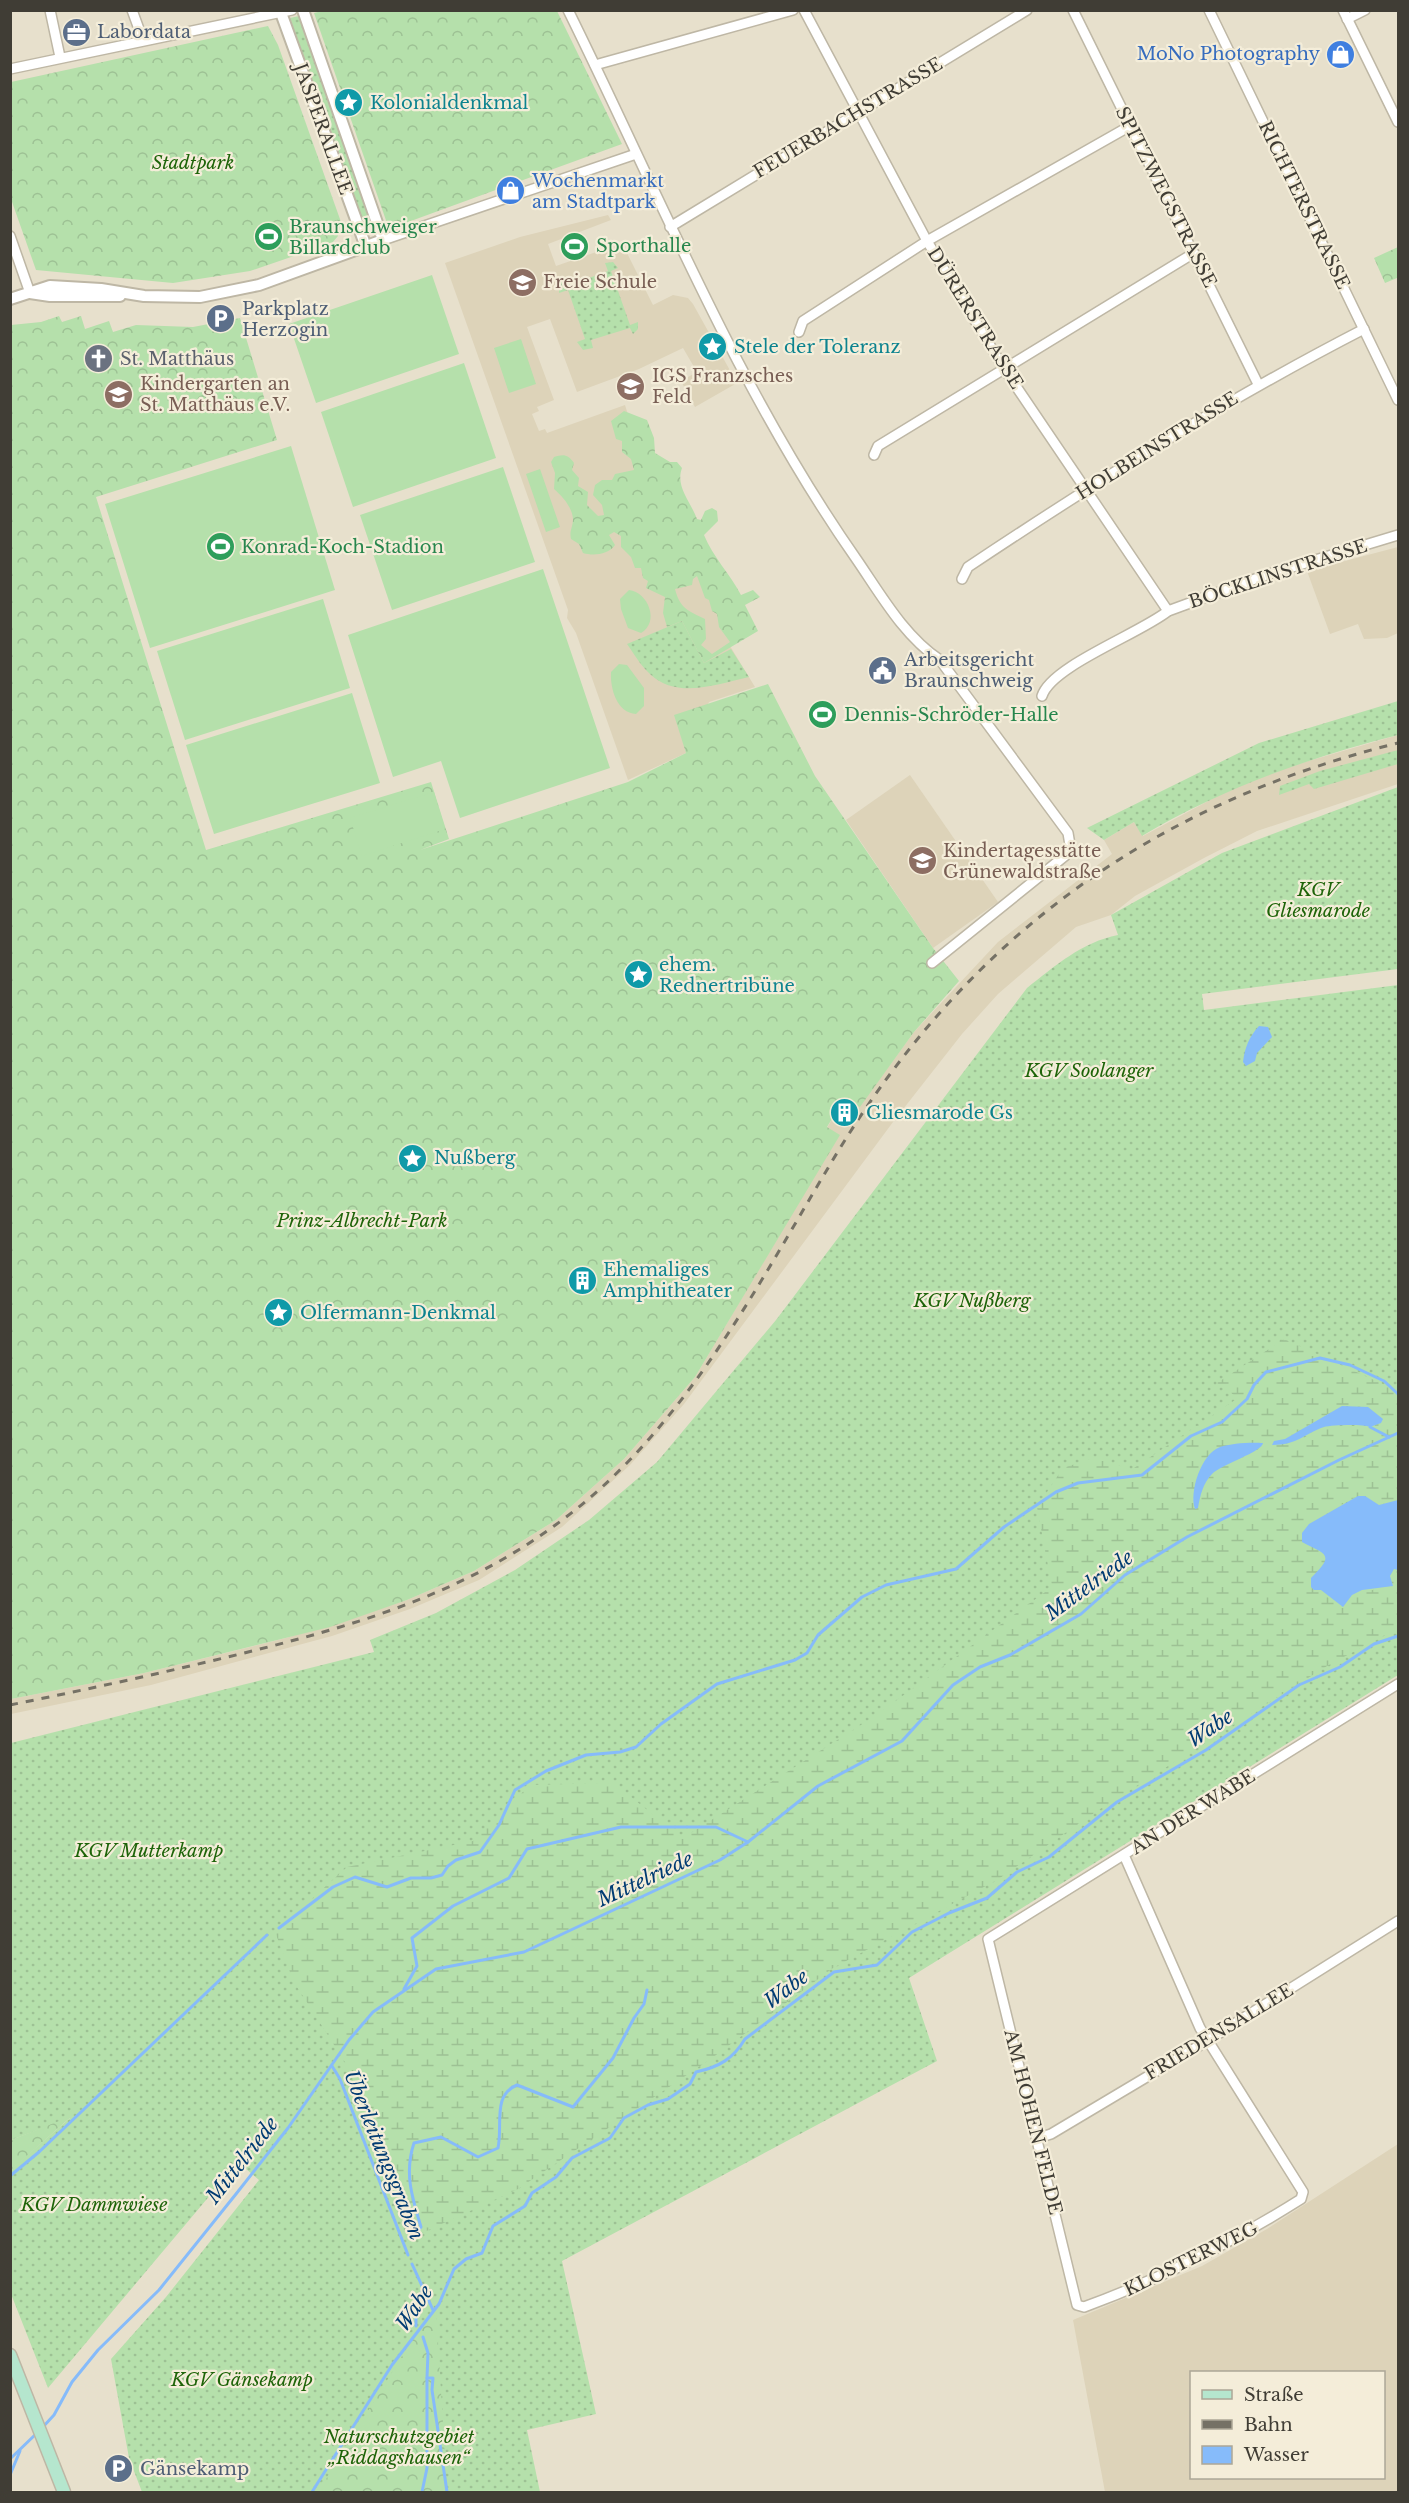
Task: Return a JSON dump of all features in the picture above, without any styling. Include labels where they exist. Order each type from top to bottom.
[{"type":"main road","points":[[10,2355],[63,2493]]},
{"type":"street","points":[[50,10],[60,57]]},
{"type":"street","points":[[132,10],[143,40]]},
{"type":"street","name":"JASPERALLEE","points":[[303,10],[384,240]]},
{"type":"street","points":[[568,10],[670,227],[756,398],[841,537],[920,647],[940,660],[1068,833],[1070,845],[1066,855],[932,963]]},
{"type":"street","points":[[595,65],[792,10]]},
{"type":"street","name":"DÜRERSTRASSE","points":[[804,10],[927,241],[1003,367],[1168,611]]},
{"type":"street","name":"FEUERBACHSTRASSE","points":[[670,227],[857,111],[1027,10]]},
{"type":"street","name":"SPITZWEGSTRASSE","points":[[1073,10],[1258,384]]},
{"type":"street","name":"RICHTERSTRASSE","points":[[1209,10],[1398,400]]},
{"type":"street","points":[[1365,10],[1345,15],[1398,122]]},
{"type":"street","points":[[10,69],[285,11]]},
{"type":"street","name":"JASPERALLEE","points":[[285,11],[366,247]]},
{"type":"street","points":[[800,332],[803,321],[927,241],[1130,126]]},
{"type":"street","points":[[10,299],[30,294],[100,298],[129,295],[172,298],[227,292],[286,276],[636,154]]},
{"type":"street","points":[[10,236],[30,294]]},
{"type":"street","points":[[874,455],[878,446],[1003,367],[1194,253]]},
{"type":"street","name":"HOLBEINSTRASSE","points":[[962,579],[968,567],[1086,489],[1258,384],[1364,329]]},
{"type":"street","name":"BÖCKLINSTRASSE","points":[[1042,696],[1046,685],[1072,667],[1156,621],[1168,611],[1266,575],[1398,535]]},
{"type":"street","name":"AN DER WABE","points":[[988,1939],[1398,1684]]},
{"type":"street","points":[[1124,1855],[1207,2041]]},
{"type":"street","name":"FRIEDENSALLEE","points":[[1038,2138],[1051,2134],[1207,2041],[1398,1921]]},
{"type":"street","name":"AM HOHEN FELDE","points":[[988,1939],[1077,2305]]},
{"type":"street","name":"KLOSTERWEG","points":[[1077,2305],[1084,2307],[1171,2272],[1229,2243],[1301,2199],[1304,2192],[1207,2041]]},
{"type":"shaded area","points":[[608,215],[611,220],[548,244],[556,266],[622,243],[653,305],[673,295],[688,298],[693,304],[737,383],[695,407],[681,381],[697,372],[683,348],[639,369],[577,392],[550,319],[527,327],[554,400],[537,407],[539,411],[532,414],[539,431],[545,429],[547,433],[625,405],[637,443],[753,633],[730,646],[755,687],[709,702],[686,753],[628,780],[576,633],[567,618],[568,610],[445,263],[520,237]]},
{"type":"shaded area","points":[[1398,547],[1398,633],[1387,638],[1364,639],[1358,624],[1330,634],[1307,571]]},
{"type":"shaded area","points":[[1398,735],[1398,784],[1257,831],[1204,858],[1135,896],[1111,915],[1076,927],[998,994],[962,1034],[893,1122],[684,1404],[630,1465],[562,1527],[479,1580],[410,1609],[332,1636],[151,1685],[11,1714],[11,1699],[144,1673],[286,1638],[407,1600],[474,1571],[556,1520],[624,1459],[695,1377],[839,1135],[827,1128],[844,1098],[860,1106],[914,1032],[998,942],[1112,854],[1104,840],[1134,822],[1143,836],[1225,792],[1281,769]]},
{"type":"shaded area","name":"Kindertagesstätte Grünewaldstraße","points":[[910,775],[998,902],[933,948],[846,820]]},
{"type":"shaded area","points":[[1398,2144],[1398,2492],[1105,2492],[1073,2320],[1202,2266],[1267,2229]]},
{"type":"green space","points":[[326,10],[557,11],[622,144],[389,229],[314,13]]},
{"type":"green space","points":[[299,16],[374,225],[365,229],[290,18]]},
{"type":"green space","name":"Stadtpark","points":[[268,26],[278,45],[341,222],[338,236],[332,243],[250,271],[173,283],[36,270],[11,199],[11,82]]},
{"type":"green space","points":[[1398,247],[1398,281],[1397,278],[1385,283],[1374,258]]},
{"type":"green space","points":[[613,262],[618,268],[611,271],[630,325],[638,322],[638,329],[633,334],[630,328],[591,340],[593,348],[583,350],[577,342],[585,339],[568,290],[559,293],[559,282],[567,277],[570,285],[608,271],[605,263]]},
{"type":"green space","points":[[432,275],[459,354],[316,403],[289,324]]},
{"type":"green space","name":"Prinz-Albrecht-Park","points":[[59,316],[62,322],[81,316],[85,329],[109,321],[113,332],[136,325],[193,327],[240,318],[277,440],[96,497],[206,850],[431,782],[449,839],[420,850],[628,782],[686,753],[674,715],[768,684],[815,776],[933,948],[959,981],[914,1032],[860,1107],[844,1099],[827,1127],[840,1135],[695,1377],[624,1459],[556,1520],[474,1571],[407,1600],[330,1627],[144,1673],[11,1699],[11,325],[41,322]]},
{"type":"green space","points":[[521,339],[536,384],[509,393],[494,348]]},
{"type":"green space","points":[[464,363],[496,458],[353,507],[321,412]]},
{"type":"green space","points":[[624,411],[647,420],[654,438],[655,453],[670,462],[677,462],[682,468],[680,475],[682,488],[697,519],[701,520],[705,511],[712,508],[717,511],[718,521],[704,535],[717,558],[741,595],[753,590],[760,597],[745,605],[758,631],[704,663],[682,621],[667,627],[663,613],[665,597],[646,588],[648,581],[643,578],[641,568],[635,568],[631,557],[621,547],[621,536],[614,532],[609,535],[615,545],[604,553],[596,554],[583,553],[579,544],[571,539],[573,519],[571,510],[554,489],[555,473],[551,462],[557,456],[563,455],[570,458],[574,463],[572,470],[579,478],[578,486],[588,492],[587,505],[598,516],[604,515],[602,505],[593,495],[595,485],[602,480],[612,480],[615,474],[634,470],[631,459],[622,452],[622,441],[616,439],[611,421]],"holes":[[[697,576],[705,598],[709,600],[712,611],[717,614],[719,627],[730,642],[712,654],[701,645],[706,639],[705,619],[682,605],[675,589],[692,585],[693,579]]]},
{"type":"green space","name":"Konrad-Koch-Stadion","points":[[291,446],[335,590],[150,648],[105,504]]},
{"type":"green space","points":[[503,467],[535,562],[392,610],[360,515]]},
{"type":"green space","points":[[540,469],[560,527],[546,532],[526,474]]},
{"type":"green space","points":[[543,569],[610,768],[460,818],[441,761],[393,777],[348,635]]},
{"type":"green space","points":[[629,590],[642,596],[651,615],[647,628],[641,633],[628,628],[621,609],[620,599]]},
{"type":"green space","points":[[323,599],[350,688],[185,740],[157,651]]},
{"type":"green space","points":[[682,621],[704,663],[731,649],[749,677],[711,686],[685,688],[661,682],[650,674],[627,644]]},
{"type":"green space","points":[[619,664],[627,665],[644,688],[644,706],[636,714],[629,713],[619,705],[613,692],[611,672]]},
{"type":"green space","points":[[352,693],[380,783],[214,834],[186,745]]},
{"type":"green space","points":[[1398,701],[1398,735],[1299,764],[1267,776],[1204,803],[1142,836],[1134,822],[1104,840],[1087,828],[1259,743]]},
{"type":"green space","points":[[1398,750],[1398,764],[1314,789],[1309,784],[1279,795],[1280,786],[1320,771]]},
{"type":"green space","points":[[1398,787],[1398,969],[1202,994],[1204,1010],[1398,985],[1398,1675],[909,1978],[937,2061],[562,2261],[596,2414],[527,2430],[540,2492],[142,2492],[129,2458],[111,2359],[166,2297],[259,2180],[238,2162],[48,2388],[11,2294],[10,2170],[70,2118],[11,2140],[11,1743],[374,1652],[370,1640],[436,1613],[515,1570],[589,1520],[657,1462],[776,1320],[1027,988],[1081,949],[1118,935],[1111,915],[1222,853]]},
{"type":"green space","points":[[434,792],[445,829],[362,856],[350,818]]},
{"type":"green space","points":[[1284,1339],[1398,1391],[1398,1500],[1379,1505],[1365,1496],[1359,1496],[1347,1501],[1317,1520],[1313,1547],[1323,1550],[1326,1560],[1314,1590],[1321,1590],[1331,1600],[1373,1590],[1379,1585],[1392,1585],[1390,1576],[1394,1569],[1398,1570],[1398,1628],[1327,1666],[1103,1807],[997,1880],[833,1968],[712,2058],[518,2189],[422,2233],[350,2070],[294,1982],[275,1932],[347,1867],[473,1841],[530,1785],[613,1783],[683,1838],[875,1716],[1052,1587],[1037,1507],[1063,1468],[1096,1457],[1131,1470],[1238,1398],[1217,1383]],"holes":[[[1342,1406],[1368,1407],[1375,1426],[1327,1426],[1295,1442],[1276,1445],[1274,1441],[1285,1439]],[[1259,1442],[1261,1448],[1229,1462],[1211,1474],[1193,1503],[1199,1473],[1239,1445]]]},
{"type":"green space","points":[[72,2116],[11,2170],[11,2140]]},
{"type":"green space","name":"Naturschutzgebiet „Riddagshausen“","points":[[436,2308],[447,2492],[318,2492],[420,2327]]},
{"type":"water","points":[[1259,1026],[1268,1027],[1272,1037],[1257,1053],[1255,1061],[1246,1066],[1243,1062],[1246,1047]]},
{"type":"water","points":[[1342,1406],[1368,1407],[1383,1419],[1381,1423],[1370,1427],[1347,1425],[1324,1427],[1294,1441],[1272,1445],[1274,1441],[1285,1439]]},
{"type":"water","points":[[1263,1443],[1261,1447],[1212,1474],[1204,1486],[1198,1508],[1195,1509],[1194,1493],[1198,1474],[1213,1451],[1230,1445]]},
{"type":"water","points":[[1358,1496],[1365,1496],[1379,1505],[1398,1500],[1398,1570],[1394,1569],[1390,1576],[1393,1586],[1362,1590],[1352,1595],[1343,1607],[1321,1590],[1314,1590],[1311,1587],[1311,1578],[1323,1564],[1325,1556],[1302,1542],[1302,1533],[1309,1524]]},
{"type":"waterway","points":[[279,1928],[333,1887],[355,1877],[387,1887],[411,1878],[431,1878],[442,1875],[456,1860],[480,1852],[499,1825],[515,1790],[546,1771],[586,1755],[620,1752],[636,1747],[661,1724],[717,1684],[795,1660],[807,1653],[818,1635],[862,1597],[886,1585],[956,1569],[1004,1527],[1056,1492],[1078,1483],[1142,1475],[1191,1436],[1222,1422],[1247,1399],[1254,1385],[1266,1372],[1320,1358],[1350,1365],[1384,1381],[1398,1394]]},
{"type":"waterway","points":[[1370,1427],[1389,1437]]},
{"type":"waterway","name":"Mittelriede","points":[[42,2428],[54,2415],[72,2382],[98,2350],[159,2290],[236,2194],[288,2128],[349,2040],[373,2012],[436,1969],[524,1952],[720,1860],[748,1842],[818,1786],[902,1741],[953,1685],[980,1667],[1010,1655],[1081,1614],[1125,1575],[1187,1537],[1339,1460],[1398,1433]]},
{"type":"waterway","name":"Wabe","points":[[312,2492],[392,2365],[439,2304],[454,2269],[466,2259],[482,2253],[493,2226],[525,2206],[532,2193],[556,2177],[572,2158],[610,2138],[624,2118],[648,2105],[668,2099],[690,2084],[696,2072],[712,2068],[725,2061],[736,2052],[745,2039],[834,1972],[877,1965],[912,1932],[949,1913],[987,1898],[1017,1872],[1049,1857],[1117,1802],[1206,1750],[1299,1685],[1340,1667],[1374,1644],[1398,1636]]},
{"type":"waterway","points":[[404,1989],[417,1966],[412,1938],[453,1906],[509,1878],[527,1849],[621,1827],[716,1827],[748,1842]]},
{"type":"waterway","points":[[10,2176],[39,2152],[267,1935]]},
{"type":"waterway","points":[[415,2234],[421,2227],[409,2175],[414,2143],[441,2137],[478,2157],[498,2148],[501,2103],[509,2090],[517,2085],[573,2107],[613,2058],[644,2004],[647,1990]]},
{"type":"waterway","name":"Überleitungsgraben","points":[[332,2066],[340,2079],[408,2255]]},
{"type":"waterway","name":"Überleitungsgraben","points":[[412,2264],[433,2310]]},
{"type":"waterway","points":[[416,2326],[416,2314],[422,2291]]},
{"type":"waterway","points":[[423,2337],[428,2353],[427,2378],[433,2378],[432,2390],[447,2492]]},
{"type":"waterway","points":[[422,2492],[427,2468],[427,2378]]},
{"type":"waterway","name":"Mittelriede","points":[[10,2459],[37,2433]]},
{"type":"waterway","points":[[10,2475],[20,2451]]},
{"type":"railway","points":[[10,1705],[215,1660],[285,1643],[366,1619],[444,1589],[482,1571],[554,1526],[599,1490],[640,1449],[677,1405],[743,1311],[831,1163],[883,1084],[940,1012],[1002,949],[1070,893],[1144,845],[1222,804],[1307,770],[1398,743]]},
{"type":"place","name":"Labordata","points":[[76,32]]},
{"type":"place","name":"MoNo Photography","points":[[1341,54]]},
{"type":"place","name":"Kolonialdenkmal","points":[[349,103]]},
{"type":"place","name":"Wochenmarkt am Stadtpark","points":[[511,191]]},
{"type":"place","name":"Braunschweiger Billardclub","points":[[268,237]]},
{"type":"place","name":"Sporthalle","points":[[575,246]]},
{"type":"place","name":"Freie Schule","points":[[522,282]]},
{"type":"place","name":"Parkplatz Herzogin","points":[[221,319]]},
{"type":"place","name":"Stele der Toleranz","points":[[713,347]]},
{"type":"place","name":"St. Matthäus","points":[[99,359]]},
{"type":"place","name":"IGS Franzsches Feld","points":[[631,386]]},
{"type":"place","name":"Kindergarten an St. Matthäus e.V.","points":[[119,394]]},
{"type":"place","name":"Konrad-Koch-Stadion","points":[[220,547]]},
{"type":"place","name":"Arbeitsgericht Braunschweig","points":[[883,670]]},
{"type":"place","name":"Dennis-Schröder-Halle","points":[[823,715]]},
{"type":"place","name":"Kindertagesstätte Grünewaldstraße","points":[[922,861]]},
{"type":"place","name":"ehem. Rednertribüne","points":[[638,975]]},
{"type":"place","name":"Gliesmarode Gs","points":[[845,1113]]},
{"type":"place","name":"Nußberg","points":[[413,1158]]},
{"type":"place","name":"Ehemaliges Amphitheater","points":[[582,1280]]},
{"type":"place","name":"Olfermann-Denkmal","points":[[279,1313]]},
{"type":"place","name":"Gänsekamp","points":[[119,2469]]},
{"type":"park label","name":"KGV Gliesmarode","points":[[1318,900]]},
{"type":"park label","name":"KGV Soolanger","points":[[1089,1071]]},
{"type":"park label","name":"KGV Nußberg","points":[[972,1301]]},
{"type":"park label","name":"KGV Mutterkamp","points":[[149,1851]]},
{"type":"park label","name":"KGV Dammwiese","points":[[94,2205]]},
{"type":"park label","name":"KGV Gänsekamp","points":[[242,2380]]}]
